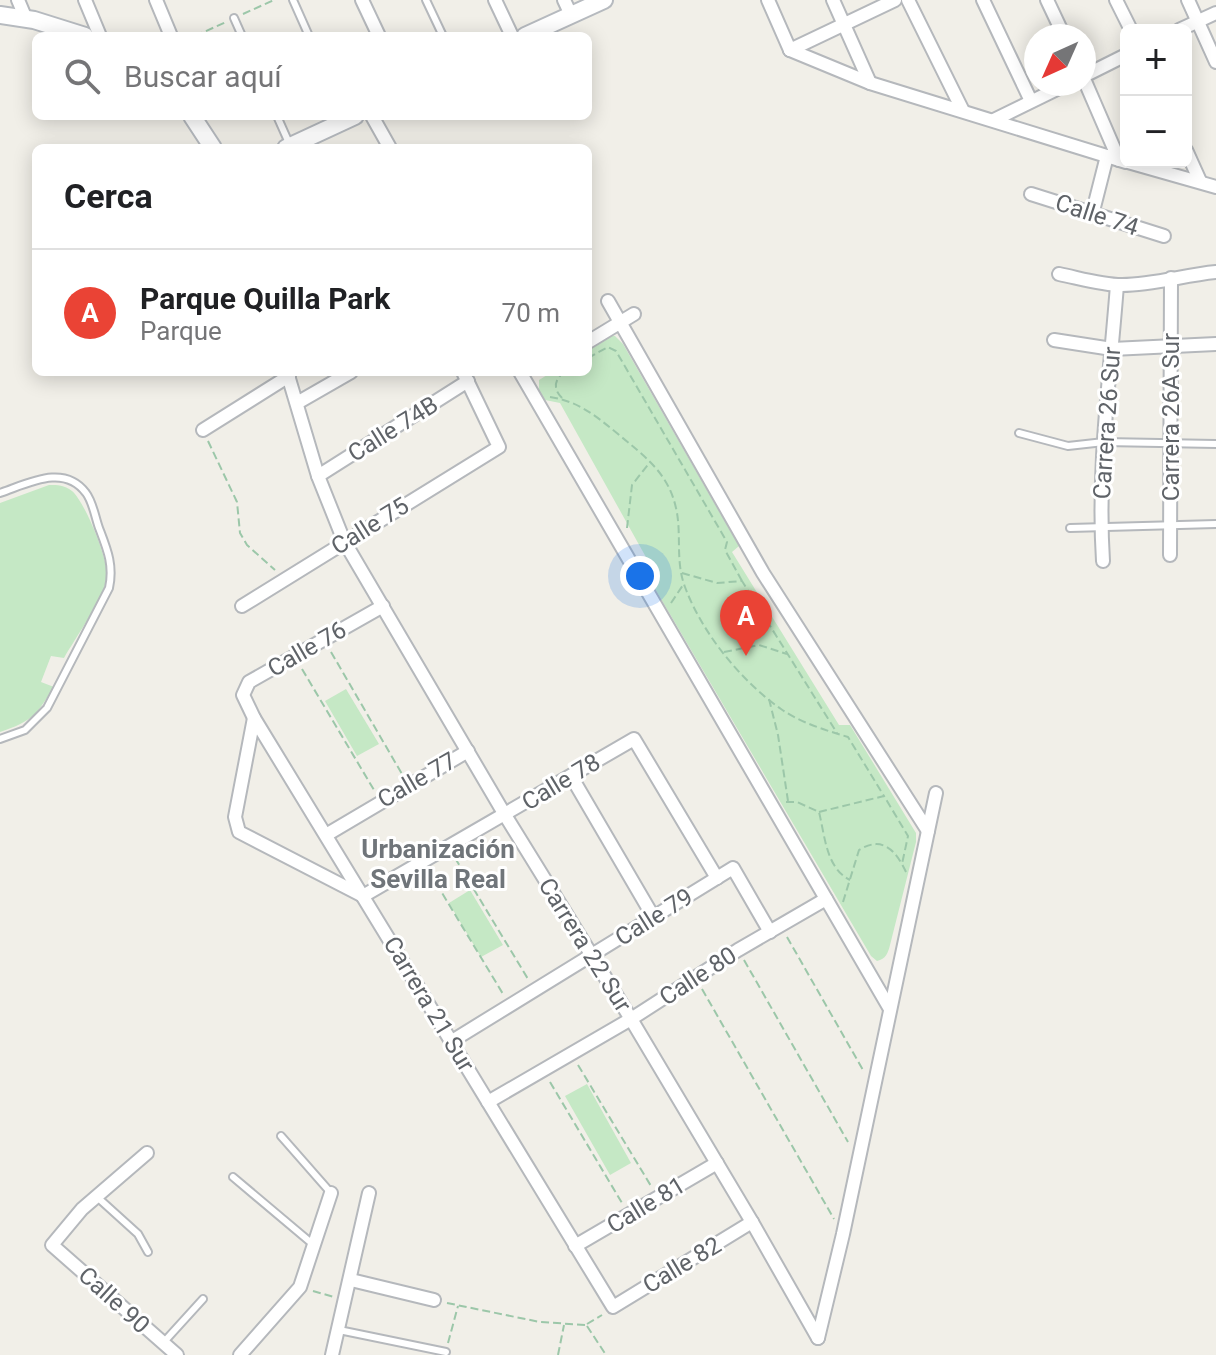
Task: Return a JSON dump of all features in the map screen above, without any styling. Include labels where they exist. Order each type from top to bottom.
[{"type":"street","points":[[18,0],[26,19]]},
{"type":"street","points":[[85,0],[98,32]]},
{"type":"street","points":[[156,0],[169,32]]},
{"type":"street","points":[[362,0],[377,32]]},
{"type":"street","points":[[495,0],[510,32]]},
{"type":"street","points":[[531,32],[568,8],[604,0]]},
{"type":"street","points":[[768,0],[790,50],[870,83],[1120,160]]},
{"type":"street","points":[[833,0],[870,83]]},
{"type":"street","points":[[790,50],[895,0]]},
{"type":"street","points":[[908,0],[963,111]]},
{"type":"street","points":[[983,0],[1031,101]]},
{"type":"street","points":[[1047,0],[1058,24]]},
{"type":"street","points":[[1116,0],[1128,24]]},
{"type":"street","points":[[1188,0],[1216,62]]},
{"type":"street","points":[[1192,24],[1216,13]]},
{"type":"street","points":[[0,15],[71,32]]},
{"type":"street","points":[[1096,71],[1120,58]]},
{"type":"street","points":[[994,120],[1042,96]]},
{"type":"street","points":[[1092,96],[1120,160]]},
{"type":"street","points":[[195,120],[209,141]]},
{"type":"street","points":[[202,120],[209,141]]},
{"type":"street","points":[[294,144],[343,120]]},
{"type":"street","points":[[374,120],[388,144]]},
{"type":"street","points":[[1092,215],[1120,160]]},
{"type":"street","points":[[1192,163],[1200,181]]},
{"type":"street","points":[[1150,168],[1216,187]]},
{"type":"street","name":"Calle 74","points":[[1031,194],[1164,236]]},
{"type":"street","points":[[1059,274],[1117,285],[1147,284],[1216,272]]},
{"type":"street","name":"Carrera 26A Sur","points":[[1170,555],[1171,278]]},
{"type":"street","name":"Carrera 26 Sur","points":[[1103,561],[1100,527],[1104,442],[1117,285]]},
{"type":"street","points":[[608,301],[763,573],[928,831]]},
{"type":"street","points":[[592,340],[634,314]]},
{"type":"street","points":[[1054,340],[1112,349],[1216,344]]},
{"type":"street","points":[[203,430],[285,376]]},
{"type":"street","name":"Carrera 22 Sur","points":[[289,376],[318,476],[344,541],[505,815],[717,1163],[818,1338],[843,1234]]},
{"type":"street","points":[[297,403],[344,376]]},
{"type":"street","points":[[522,376],[890,1009]]},
{"type":"street","name":"Calle 75","points":[[242,606],[499,447],[466,377]]},
{"type":"street","name":"Calle 74B","points":[[318,476],[466,377]]},
{"type":"street","name":"Calle 76","points":[[245,701],[243,695],[249,682],[383,606]]},
{"type":"street","name":"Carrera 21 Sur","points":[[245,701],[613,1307]]},
{"type":"street","points":[[254,718],[235,817],[239,832],[363,896]]},
{"type":"street","name":"Calle 78","points":[[363,896],[634,739],[717,878]]},
{"type":"street","name":"Calle 77","points":[[326,835],[468,751]]},
{"type":"street","points":[[571,776],[654,918]]},
{"type":"street","points":[[843,1234],[936,793]]},
{"type":"street","name":"Calle 79","points":[[452,1041],[733,868],[775,928]]},
{"type":"street","name":"Calle 80","points":[[488,1102],[631,1019],[738,950],[826,899]]},
{"type":"street","points":[[96,1196],[147,1153]]},
{"type":"street","name":"Calle 81","points":[[575,1246],[717,1163]]},
{"type":"street","points":[[240,1355],[300,1287],[331,1193]]},
{"type":"street","points":[[332,1355],[369,1193]]},
{"type":"street","name":"Calle 90","points":[[96,1196],[52,1245],[177,1355]]},
{"type":"street","name":"Calle 82","points":[[613,1307],[752,1222]]},
{"type":"street","points":[[351,1280],[434,1300]]},
{"type":"lane","points":[[293,0],[307,32]]},
{"type":"lane","points":[[426,0],[441,32]]},
{"type":"lane","points":[[234,18],[240,32]]},
{"type":"lane","points":[[278,120],[287,144]]},
{"type":"lane","points":[[1019,433],[1068,446],[1104,442],[1216,444]]},
{"type":"lane","points":[[0,493],[50,477],[74,482],[87,494],[113,572],[109,588],[47,708],[25,730],[0,739]]},
{"type":"lane","points":[[1070,528],[1216,524]]},
{"type":"lane","points":[[281,1136],[331,1193]]},
{"type":"lane","points":[[233,1177],[315,1246]]},
{"type":"lane","points":[[96,1196],[138,1234],[148,1252]]},
{"type":"lane","points":[[163,1343],[203,1299]]},
{"type":"lane","points":[[339,1330],[446,1352]]},
{"type":"path","points":[[592,356],[608,347],[616,351],[727,542],[725,550],[742,581],[838,734]]},
{"type":"path","points":[[558,376],[555,384],[557,393],[563,399]]},
{"type":"path","points":[[533,395],[575,403],[604,421],[662,474],[676,508],[684,585],[705,625],[723,652],[768,698],[799,720],[848,737],[908,836],[902,864]]},
{"type":"path","points":[[203,430],[237,502],[240,533],[247,545],[285,579]]},
{"type":"path","points":[[626,555],[628,496],[636,477],[651,461]]},
{"type":"path","points":[[681,572],[717,583],[742,581]]},
{"type":"path","points":[[664,619],[673,596],[684,585]]},
{"type":"path","points":[[324,640],[408,785]]},
{"type":"path","points":[[723,652],[759,645],[788,654]]},
{"type":"path","points":[[295,657],[381,802]]},
{"type":"path","points":[[768,698],[778,735],[788,801]]},
{"type":"path","points":[[773,807],[788,801],[819,812],[884,796]]},
{"type":"path","points":[[819,812],[831,861],[836,871],[851,880]]},
{"type":"path","points":[[837,918],[859,850],[866,846],[882,843],[896,853],[915,892]]},
{"type":"path","points":[[449,848],[535,991]]},
{"type":"path","points":[[423,861],[510,1006]]},
{"type":"path","points":[[775,928],[874,1089]]},
{"type":"path","points":[[738,950],[858,1161]]},
{"type":"path","points":[[696,977],[843,1234]]},
{"type":"path","points":[[571,1054],[657,1198]]},
{"type":"path","points":[[543,1070],[629,1214]]},
{"type":"path","points":[[300,1287],[346,1301]]},
{"type":"path","points":[[434,1300],[540,1322],[586,1325],[613,1307]]},
{"type":"path","points":[[446,1352],[459,1305]]},
{"type":"path","points":[[558,1355],[564,1324]]},
{"type":"path","points":[[586,1325],[606,1355]]},
{"type":"green space","points":[[610,336],[615,336],[623,344],[739,546],[732,552],[839,725],[850,725],[916,833],[889,948],[880,960],[871,956],[654,587],[652,568],[560,403],[545,400],[539,390],[539,380],[546,376],[592,376],[592,347]]},
{"type":"green space","points":[[49,485],[66,488],[77,497],[100,545],[107,576],[96,606],[64,658],[51,656],[41,682],[54,687],[43,704],[27,720],[0,732],[0,503]]},
{"type":"green space","points":[[346,689],[379,744],[357,756],[325,701]]},
{"type":"green space","points":[[470,890],[503,945],[481,957],[449,903]]},
{"type":"green space","points":[[587,1084],[631,1163],[610,1175],[565,1096]]},
{"type":"place","name":"Parque Quilla Park","points":[[746,656]]},
{"type":"district","name":"Urbanización Sevilla Real","points":[[438,864]]}]
